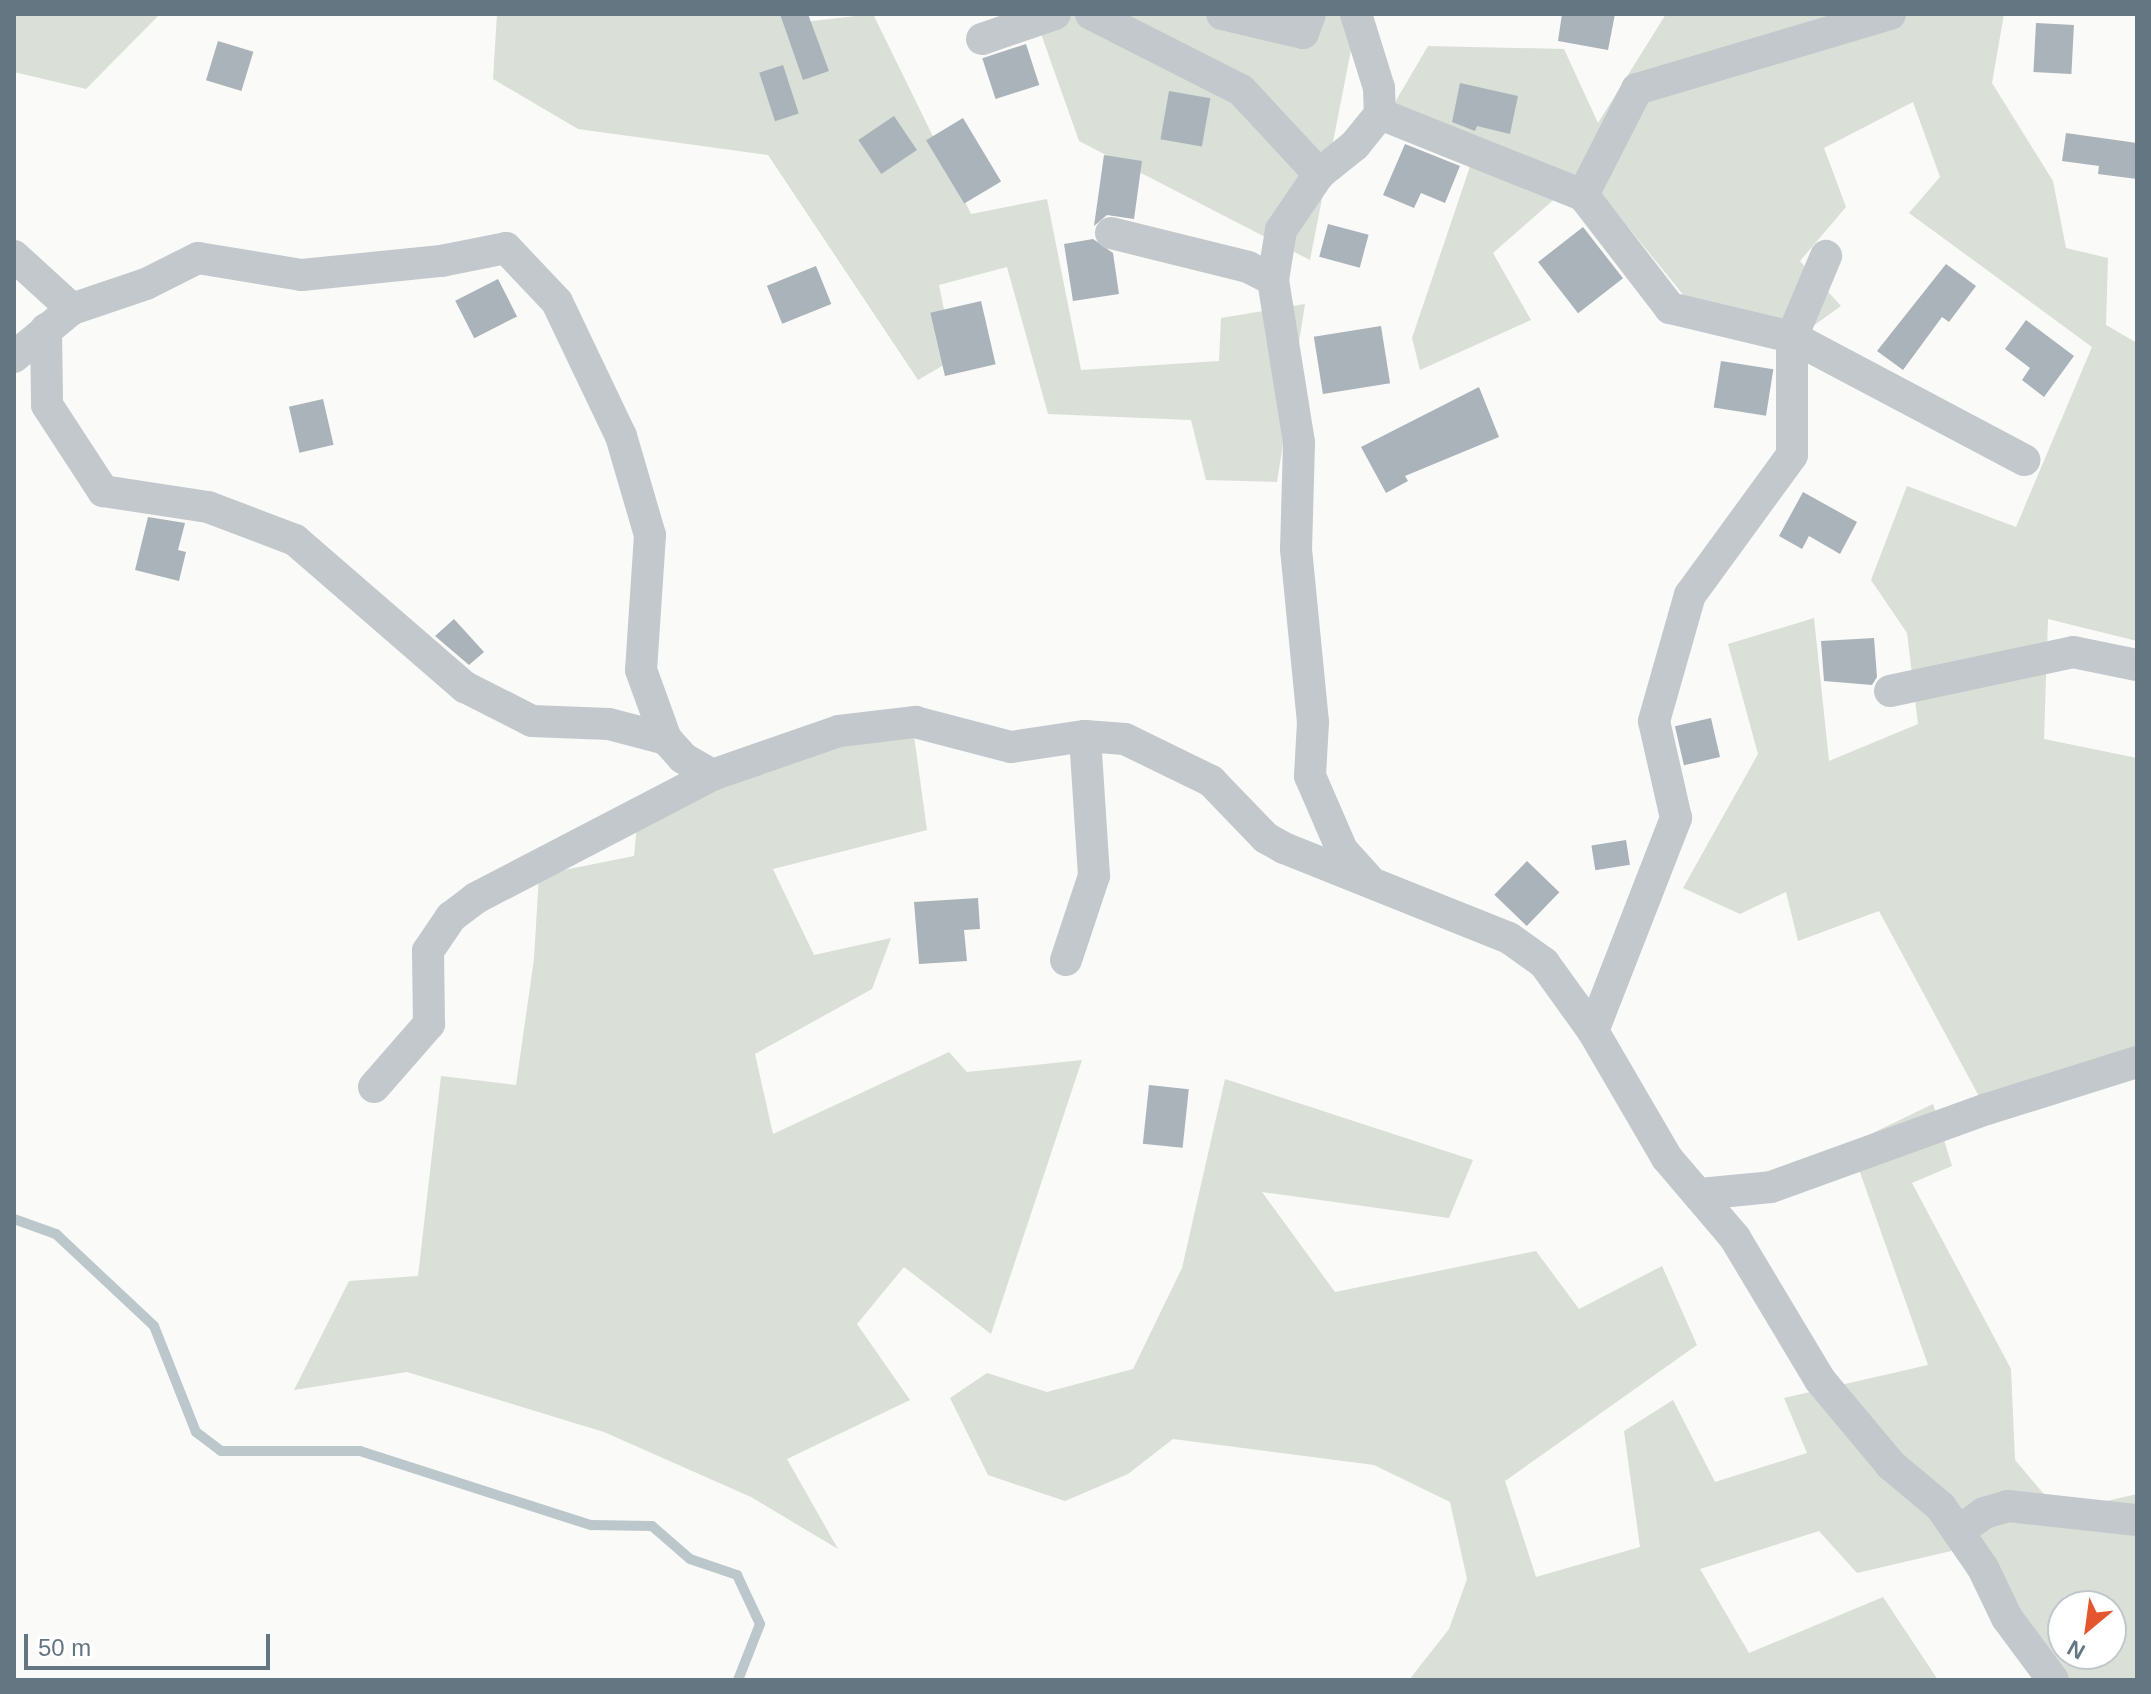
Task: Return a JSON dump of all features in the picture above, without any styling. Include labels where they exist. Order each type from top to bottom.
[{"type":"street","points":[[982,39],[1055,14]]},
{"type":"street","points":[[1091,14],[1241,90],[1319,174]]},
{"type":"street","points":[[1222,14],[1303,33],[1310,14]]},
{"type":"street","points":[[1356,14],[1379,88],[1380,114],[1355,145],[1319,174],[1281,230],[1273,280],[1299,443],[1296,549],[1313,722],[1310,776],[1342,850],[1367,878]]},
{"type":"street","points":[[1583,195],[1637,89],[1890,14]]},
{"type":"street","points":[[1380,114],[1583,195],[1670,308],[1792,337],[2024,460]]},
{"type":"street","points":[[1111,233],[1248,267],[1273,280]]},
{"type":"street","points":[[14,357],[72,309],[146,284],[198,258],[302,275],[441,261],[506,248],[557,302],[621,436],[650,535],[641,670],[666,739],[683,758],[712,775]]},
{"type":"street","points":[[14,256],[72,309]]},
{"type":"street","points":[[1593,1031],[1676,818],[1654,721],[1690,595],[1792,455],[1792,337],[1826,256]]},
{"type":"street","points":[[46,329],[47,405],[103,491],[208,507],[295,540],[465,687],[532,721],[609,724],[666,739]]},
{"type":"street","points":[[1890,691],[2073,652],[2137,665]]},
{"type":"street","points":[[374,1087],[429,1024],[428,951],[451,917],[476,898],[712,775],[839,731],[915,722],[1011,747],[1085,736],[1125,739],[1174,759],[1211,781],[1266,838],[1509,938],[1544,963],[1593,1031],[1667,1158],[1735,1238],[1820,1380],[1858,1429],[1941,1507],[1983,1568],[2007,1618],[2053,1680]]},
{"type":"street","points":[[1066,960],[1094,876],[1085,736]]},
{"type":"street","points":[[1700,1194],[1771,1187],[1987,1109],[2137,1062]]},
{"type":"street","points":[[1958,1532],[1984,1513],[2008,1506],[2137,1520]]},
{"type":"shaded area","points":[[14,14],[160,14],[86,89],[14,72]]},
{"type":"shaded area","points":[[497,14],[789,14],[795,23],[873,14],[971,214],[1047,199],[1081,370],[1219,361],[1221,318],[1305,304],[1277,482],[1206,480],[1191,420],[1048,414],[1007,267],[939,285],[954,359],[918,380],[768,155],[578,129],[493,79]]},
{"type":"shaded area","points":[[1034,14],[1358,14],[1310,260],[1079,141]]},
{"type":"shaded area","points":[[1666,14],[2004,14],[1992,83],[2053,181],[2066,248],[2108,258],[2106,325],[2137,343],[2137,641],[2048,619],[2044,739],[2137,758],[2137,1050],[1981,1100],[1879,911],[1798,941],[1786,892],[1740,914],[1683,888],[1758,754],[1728,644],[1814,618],[1829,761],[1918,724],[1907,633],[1871,580],[1907,486],[2016,527],[2092,347],[1909,213],[1940,177],[1913,102],[1824,148],[1846,207],[1800,261],[1841,306],[1806,331],[1694,308],[1584,173],[1493,253],[1531,320],[1420,370],[1412,338],[1480,137],[1391,109],[1428,46],[1564,49],[1598,123]]},
{"type":"shaded area","points":[[911,714],[927,830],[773,869],[814,955],[891,938],[872,989],[755,1054],[773,1134],[949,1052],[967,1072],[1082,1060],[991,1334],[904,1267],[857,1324],[910,1400],[787,1459],[838,1549],[751,1497],[604,1432],[407,1372],[294,1390],[349,1281],[418,1276],[441,1076],[516,1085],[534,959],[539,875],[634,856],[639,803]]},
{"type":"shaded area","points":[[1225,1079],[1473,1160],[1449,1218],[1262,1192],[1335,1292],[1536,1251],[1579,1309],[1662,1266],[1697,1345],[1505,1481],[1536,1577],[1640,1547],[1624,1431],[1673,1400],[1715,1482],[1807,1453],[1784,1398],[1928,1365],[1850,1144],[1933,1104],[1952,1166],[1912,1183],[2011,1369],[2015,1460],[2059,1512],[2137,1494],[2137,1680],[2043,1680],[1964,1548],[1857,1573],[1819,1531],[1700,1569],[1749,1653],[1883,1597],[1938,1680],[1409,1680],[1449,1629],[1467,1579],[1450,1502],[1374,1465],[1173,1439],[1128,1474],[1065,1501],[988,1475],[950,1398],[987,1373],[1047,1392],[1133,1369],[1182,1268]]},
{"type":"building","points":[[780,14],[808,14],[829,71],[803,80]]},
{"type":"building","points":[[1562,14],[1615,14],[1608,50],[1558,41]]},
{"type":"building","points":[[2036,23],[2074,25],[2071,74],[2033,72]]},
{"type":"building","points":[[218,41],[253,52],[241,91],[206,80]]},
{"type":"building","points":[[1026,44],[1039,85],[996,99],[982,58]]},
{"type":"building","points":[[783,65],[799,114],[775,121],[759,73]]},
{"type":"building","points":[[1460,83],[1518,96],[1510,134],[1477,126],[1475,131],[1452,122]]},
{"type":"building","points":[[1169,91],[1210,98],[1202,147],[1160,139]]},
{"type":"building","points":[[894,116],[917,150],[881,174],[858,140]]},
{"type":"building","points":[[963,118],[1001,181],[964,204],[926,140]]},
{"type":"building","points":[[2066,133],[2137,143],[2137,179],[2098,174],[2099,166],[2062,161]]},
{"type":"building","points":[[1405,144],[1460,166],[1445,203],[1421,193],[1414,208],[1383,195]]},
{"type":"building","points":[[1104,155],[1142,161],[1134,219],[1107,215],[1094,226]]},
{"type":"building","points":[[1328,224],[1369,235],[1360,268],[1319,257]]},
{"type":"building","points":[[1583,227],[1623,278],[1578,313],[1538,262]]},
{"type":"building","points":[[1093,239],[1113,253],[1119,294],[1073,301],[1064,244]]},
{"type":"building","points":[[1946,264],[1976,286],[1949,322],[1942,317],[1903,370],[1877,351]]},
{"type":"building","points":[[816,266],[831,304],[782,324],[767,286]]},
{"type":"building","points":[[498,279],[517,316],[474,338],[455,301]]},
{"type":"building","points":[[981,301],[996,364],[945,376],[930,313]]},
{"type":"building","points":[[2026,320],[2074,356],[2044,397],[2022,380],[2030,368],[2005,349]]},
{"type":"building","points":[[1381,326],[1390,383],[1323,394],[1314,337]]},
{"type":"building","points":[[1721,361],[1773,369],[1766,416],[1714,407]]},
{"type":"building","points":[[1479,387],[1499,437],[1405,476],[1408,481],[1386,493],[1361,447]]},
{"type":"building","points":[[323,399],[334,445],[299,453],[289,407]]},
{"type":"building","points":[[1803,492],[1857,522],[1840,554],[1809,536],[1802,549],[1779,536]]},
{"type":"building","points":[[148,517],[185,523],[178,550],[186,552],[179,581],[135,570]]},
{"type":"building","points":[[454,619],[484,652],[469,665],[435,636]]},
{"type":"building","points":[[1874,638],[1877,677],[1872,685],[1824,681],[1821,641]]},
{"type":"building","points":[[1711,718],[1720,757],[1684,765],[1675,726]]},
{"type":"building","points":[[1626,840],[1630,865],[1595,870],[1591,845]]},
{"type":"building","points":[[1527,861],[1559,892],[1527,926],[1494,895]]},
{"type":"building","points":[[978,898],[980,929],[964,930],[967,961],[919,964],[914,902]]},
{"type":"building","points":[[1149,1085],[1189,1089],[1183,1148],[1143,1144]]},
{"type":"waterway","points":[[14,1219],[56,1234],[154,1326],[196,1432],[221,1451],[360,1451],[591,1525],[652,1526],[690,1559],[737,1575],[760,1624],[738,1680]]}]
